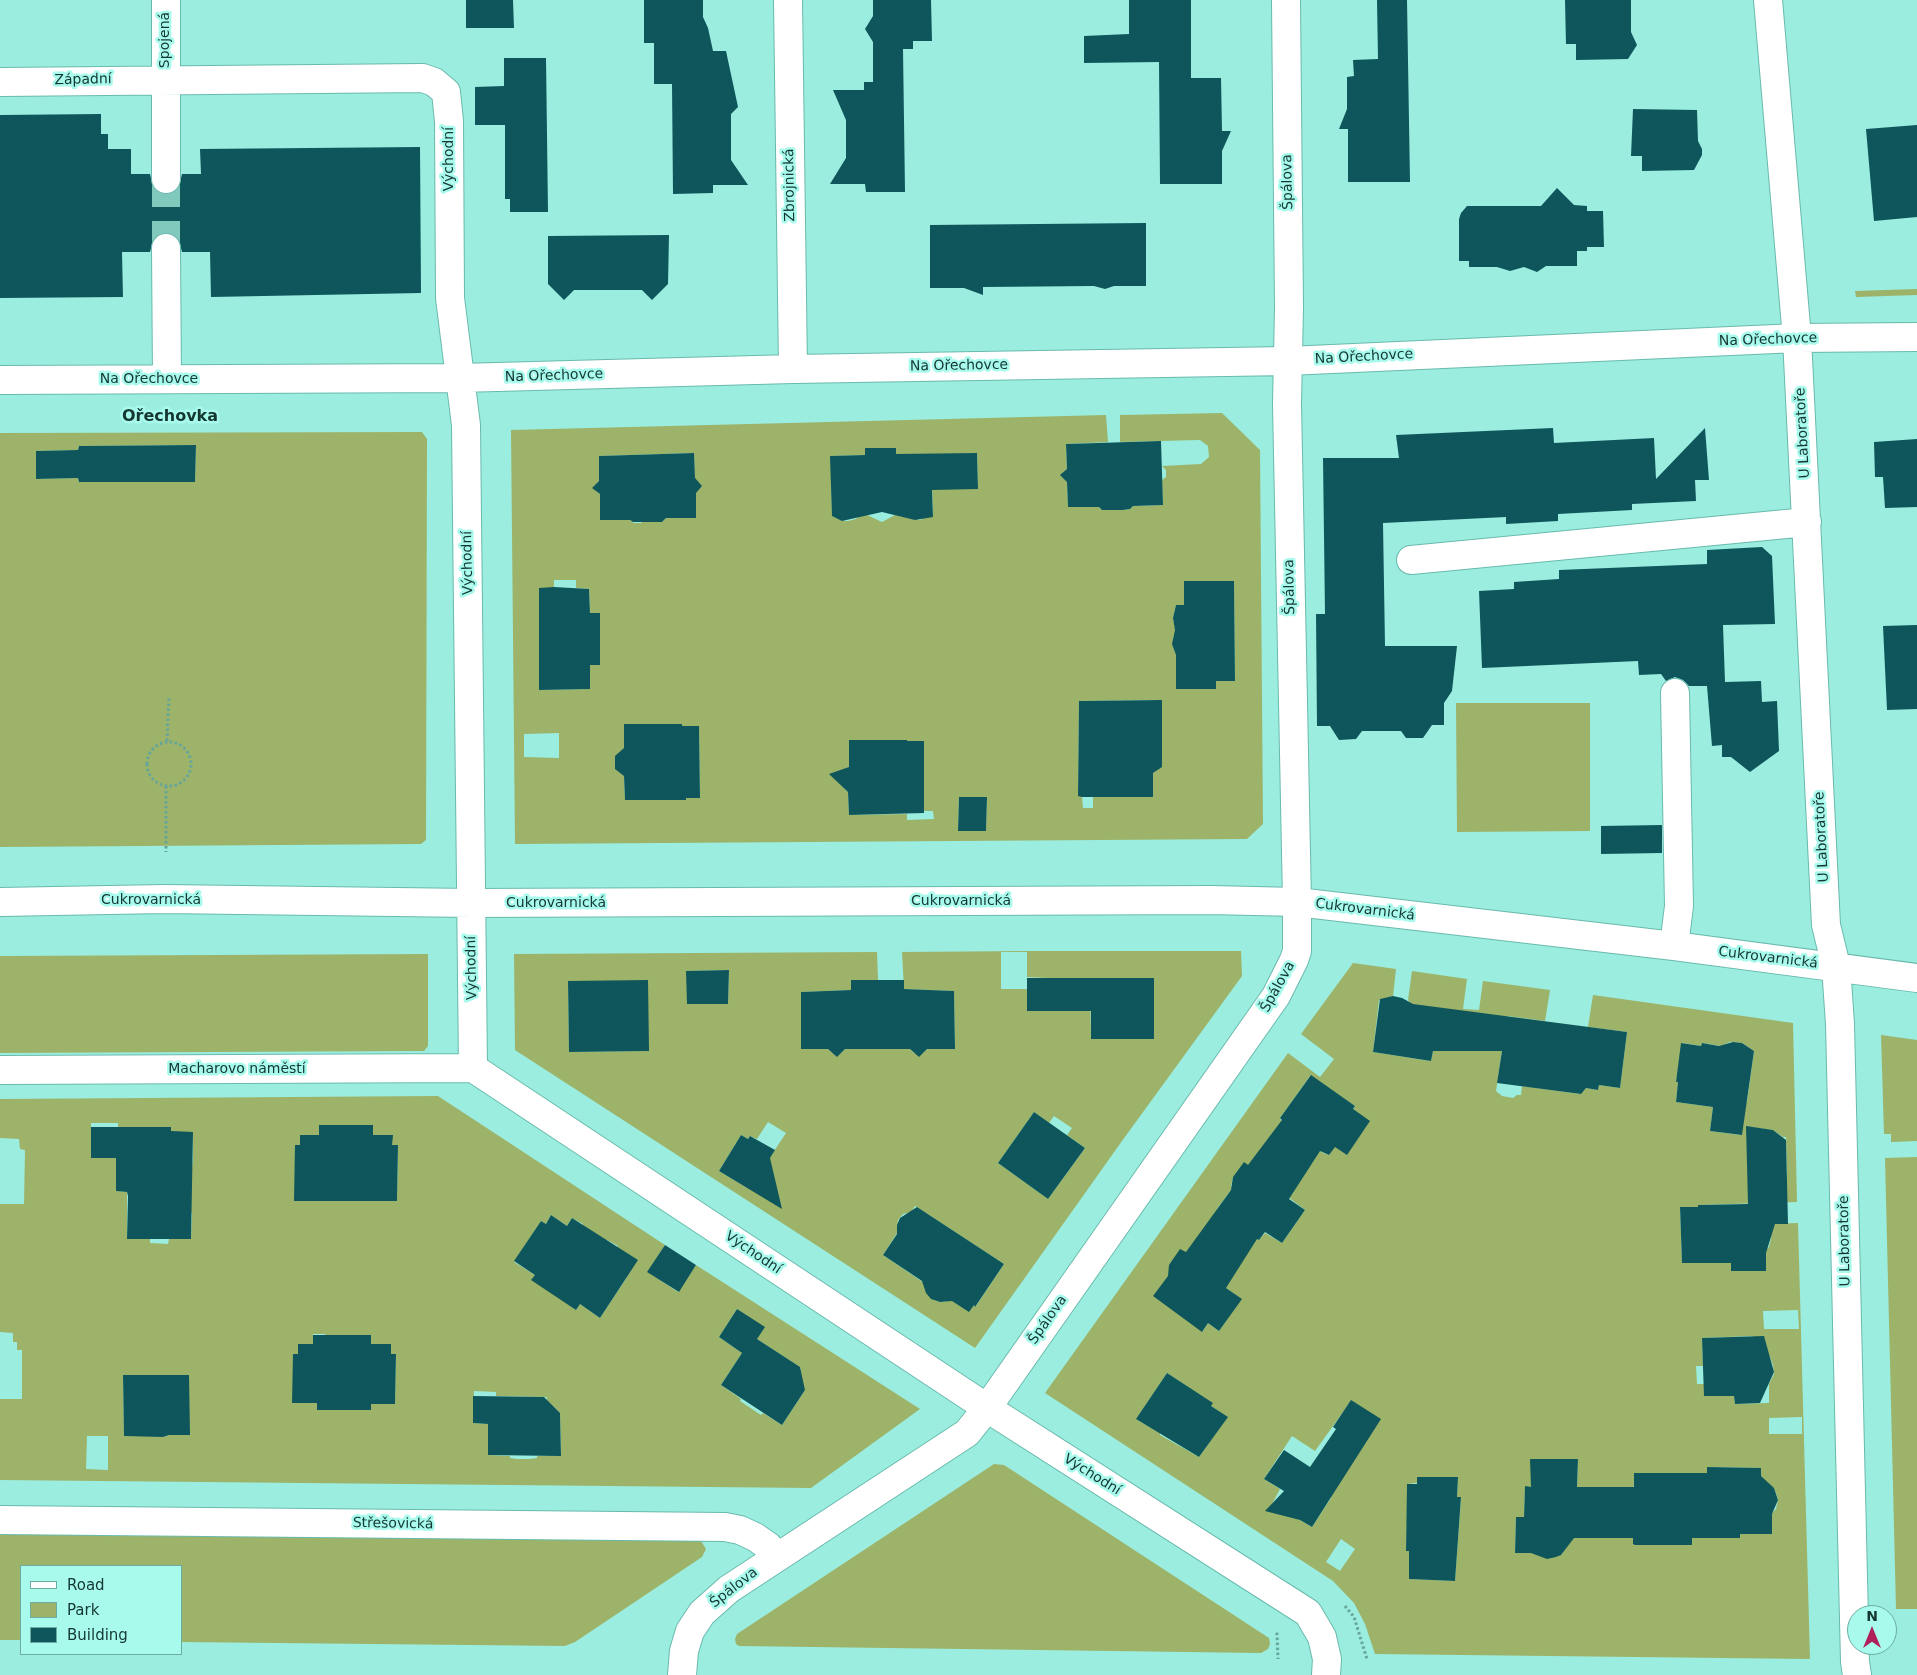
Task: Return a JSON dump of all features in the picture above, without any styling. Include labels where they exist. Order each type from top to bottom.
[{"type":"street","name":"Spojená","points":[[166,0],[166,179]]},
{"type":"street","name":"Zbrojnická","points":[[788,0],[792,369]]},
{"type":"street","name":"Špálova","points":[[682,1675],[684,1651],[690,1631],[702,1613],[729,1589],[967,1433],[987,1408],[1276,996],[1286,978],[1297,950],[1292,708],[1286,0]]},
{"type":"street","name":"U Laboratoře","points":[[1768,0],[1797,338],[1826,925],[1836,966],[1840,1024],[1856,1675]]},
{"type":"street","name":"Východní","points":[[165,81],[423,78],[441,86],[446,92],[449,106],[450,298],[466,424],[474,1068],[987,1408],[1308,1613],[1322,1636],[1326,1659],[1326,1675]]},
{"type":"street","name":"Západní","points":[[0,82],[165,81]]},
{"type":"street","points":[[166,248],[168,379]]},
{"type":"street","name":"Na Ořechovce","points":[[0,380],[460,378],[792,369],[1288,361],[1797,338],[1917,337]]},
{"type":"street","points":[[1411,560],[1807,522]]},
{"type":"street","points":[[1674,946],[1679,906],[1675,693]]},
{"type":"street","name":"Cukrovarnická","points":[[0,902],[164,899],[472,903],[1201,900],[1297,902],[1674,946],[1917,978]]},
{"type":"street","name":"Macharovo náměstí","points":[[0,1070],[474,1068]]},
{"type":"street","name":"Střešovická","points":[[0,1520],[725,1527],[740,1530],[755,1537],[768,1546],[777,1556]]},
{"type":"path","points":[[167,741],[169,697]]},
{"type":"path","points":[[167,741],[181,744],[190,757],[191,764],[190,772],[186,778],[173,786],[166,786],[153,780],[146,767],[149,752],[153,747],[167,741]]},
{"type":"path","points":[[166,786],[166,852]]},
{"type":"green space","points":[[1917,289],[1917,295],[1856,297],[1855,291]]},
{"type":"green space","points":[[1222,413],[1260,450],[1263,824],[1247,839],[515,844],[511,430],[1106,415],[1108,442],[1066,444],[1067,469],[1064,472],[1067,482],[1068,507],[1099,507],[1102,510],[1123,510],[1130,509],[1133,506],[1163,505],[1162,480],[1166,477],[1166,470],[1162,466],[1201,464],[1209,457],[1208,446],[1200,440],[1120,442],[1120,415]],"holes":[[[865,448],[896,448],[896,455],[932,486],[933,513],[920,520],[895,515],[882,522],[867,515],[860,515],[856,519],[848,521],[832,516],[831,456],[865,455]],[[694,453],[696,517],[666,518],[662,522],[645,519],[641,523],[634,523],[630,520],[600,520],[600,494],[596,491],[596,485],[599,481],[599,456]],[[977,453],[978,489],[955,454]],[[554,580],[576,580],[576,588],[589,589],[590,613],[600,613],[600,664],[590,665],[590,689],[539,690],[539,588],[554,588]],[[1184,581],[1234,581],[1235,681],[1216,681],[1216,689],[1176,654],[1173,646],[1173,638],[1176,631],[1173,618],[1176,605],[1184,605]],[[1153,700],[1162,730],[1162,741],[1153,742],[1154,746],[1162,752],[1162,766],[1153,773],[1153,796],[1096,797],[1093,795],[1093,808],[1083,808],[1082,796],[1078,796],[1079,701]],[[682,724],[682,726],[699,726],[700,798],[686,798],[685,800],[625,800],[624,776]],[[559,733],[559,758],[524,757],[524,734]],[[849,740],[924,742],[924,811],[933,811],[934,819],[907,820],[907,814],[849,815],[848,792],[840,784],[840,771],[849,767]],[[959,797],[987,797],[986,831],[958,831]]]},
{"type":"green space","points":[[422,432],[427,439],[426,840],[421,844],[0,847],[0,433]],"holes":[[[196,445],[195,482],[79,482],[78,478],[36,479],[36,451],[78,450],[79,446]]]},
{"type":"green space","points":[[1456,703],[1590,703],[1590,831],[1457,832]]},
{"type":"green space","points":[[1241,951],[1242,976],[975,1348],[515,1050],[514,954],[877,952],[878,980],[852,980],[851,990],[801,992],[801,1049],[828,1049],[833,1053],[841,1053],[845,1049],[910,1049],[914,1053],[923,1053],[927,1049],[955,1049],[954,991],[904,989],[902,952]],"holes":[[[1001,952],[1027,952],[1027,977],[1047,978],[1047,1010],[1027,1010],[1027,989],[1001,989]],[[729,970],[728,1004],[687,1003],[687,971]],[[1090,978],[1154,978],[1154,1039],[1091,1039]],[[568,981],[638,981],[648,1051],[569,1052]],[[1034,1112],[1049,1123],[1054,1116],[1072,1128],[1067,1135],[1085,1148],[1048,1199],[998,1163]],[[768,1122],[786,1133],[749,1189],[719,1171],[741,1135],[748,1139],[750,1136],[757,1139]],[[915,1206],[1004,1264],[976,1306],[948,1298],[945,1302],[931,1299],[927,1285],[883,1255],[897,1233],[898,1220],[903,1214],[911,1212]]]},
{"type":"green space","points":[[428,954],[428,1046],[424,1051],[0,1053],[0,956]]},
{"type":"green space","points":[[1353,963],[1396,969],[1393,996],[1379,1000],[1373,1052],[1431,1061],[1433,1051],[1446,1051],[1408,1000],[1412,971],[1467,979],[1463,1009],[1479,1010],[1483,981],[1550,990],[1545,1021],[1507,1016],[1496,1091],[1502,1096],[1513,1098],[1521,1095],[1522,1086],[1580,1094],[1586,1088],[1598,1090],[1599,1085],[1620,1088],[1627,1032],[1588,1027],[1593,995],[1793,1023],[1797,1202],[1699,1205],[1698,1207],[1680,1208],[1682,1262],[1731,1263],[1731,1271],[1766,1270],[1765,1250],[1769,1247],[1771,1239],[1766,1224],[1798,1223],[1810,1659],[1375,1654],[1365,1624],[1354,1603],[1333,1581],[1045,1393],[1288,1053],[1320,1077],[1334,1059],[1301,1034]],"holes":[[[1730,1042],[1742,1043],[1754,1051],[1740,1135],[1710,1131],[1713,1107],[1676,1102],[1678,1082],[1676,1082],[1682,1043],[1701,1046],[1702,1043],[1721,1046]],[[1310,1076],[1355,1106],[1329,1155],[1323,1153],[1280,1118]],[[1749,1127],[1773,1130],[1786,1137],[1787,1175]],[[1248,1166],[1305,1210],[1282,1243],[1265,1233],[1259,1240],[1217,1209],[1233,1187],[1231,1186],[1233,1177]],[[1169,1275],[1226,1288],[1241,1299],[1219,1331],[1208,1323],[1203,1331]],[[1798,1310],[1799,1329],[1764,1329],[1763,1311]],[[1753,1336],[1754,1356],[1770,1357],[1773,1365],[1774,1374],[1769,1384],[1769,1403],[1735,1404],[1734,1396],[1705,1396],[1704,1384],[1697,1384],[1696,1366],[1703,1366],[1702,1338]],[[1167,1373],[1212,1403],[1211,1406],[1227,1417],[1199,1457],[1160,1435],[1160,1433],[1137,1418]],[[1351,1401],[1325,1494],[1331,1498],[1312,1527],[1272,1504],[1280,1489],[1264,1479],[1292,1436],[1315,1451]],[[1802,1417],[1802,1434],[1769,1434],[1769,1418]],[[1531,1459],[1578,1459],[1577,1487],[1582,1487],[1582,1538],[1562,1538],[1563,1553],[1556,1557],[1542,1557],[1535,1553],[1515,1552],[1516,1517],[1524,1517],[1525,1487],[1531,1487]],[[1707,1467],[1760,1468],[1761,1486],[1774,1488],[1778,1499],[1776,1509],[1772,1513],[1772,1534],[1740,1534],[1740,1538],[1692,1534],[1692,1545],[1633,1544],[1634,1473],[1707,1473]],[[1458,1477],[1457,1497],[1461,1498],[1455,1581],[1409,1579],[1409,1551],[1406,1551],[1408,1484]],[[1341,1539],[1355,1549],[1340,1571],[1326,1562]]]},
{"type":"green space","points":[[1881,1035],[1917,1040],[1917,1141],[1891,1142],[1891,1134],[1884,1134]]},
{"type":"green space","points":[[438,1096],[665,1245],[648,1272],[678,1292],[696,1265],[920,1409],[811,1488],[0,1480],[0,1399],[22,1399],[22,1350],[17,1350],[17,1342],[13,1342],[13,1333],[0,1332],[0,1204],[24,1204],[25,1150],[20,1149],[19,1139],[0,1138],[0,1099]],"holes":[[[91,1123],[118,1123],[118,1158],[91,1158]],[[373,1125],[373,1135],[392,1135],[392,1145],[398,1146],[397,1201],[295,1201],[295,1145],[300,1145],[319,1135]],[[193,1132],[193,1159],[187,1212],[192,1213],[191,1239],[169,1239],[168,1244],[150,1243],[150,1239],[127,1239],[127,1192],[117,1191]],[[551,1215],[567,1226],[572,1218],[606,1242],[607,1240],[618,1246],[612,1255],[627,1277],[600,1318],[580,1304],[576,1310],[535,1275],[514,1262],[541,1221],[546,1224]],[[737,1309],[757,1339],[801,1368],[796,1377],[805,1390],[782,1425],[763,1413],[761,1415],[721,1385],[742,1353],[719,1337]],[[313,1334],[325,1334],[325,1337],[371,1335],[371,1344],[396,1355],[395,1403],[371,1404],[371,1410],[317,1410],[317,1403],[293,1403],[293,1354],[298,1354],[313,1344]],[[123,1375],[189,1375],[189,1435],[169,1435],[163,1437],[124,1434]],[[474,1391],[496,1392],[496,1396],[547,1397],[546,1407],[554,1407],[560,1413],[561,1455],[537,1456],[537,1458],[530,1459],[488,1455],[488,1424],[473,1423]],[[87,1436],[108,1436],[108,1470],[86,1469]]]},
{"type":"green space","points":[[1917,1157],[1917,1609],[1897,1609],[1896,1605],[1885,1158]]},
{"type":"green space","points":[[994,1464],[1004,1465],[1269,1638],[1270,1644],[1268,1649],[1261,1653],[739,1646],[736,1644],[737,1634]]},
{"type":"green space","points":[[0,1534],[701,1541],[706,1549],[702,1557],[575,1642],[565,1646],[182,1642],[182,1565],[20,1565],[20,1640],[0,1640]]},
{"type":"building","points":[[466,0],[513,0],[514,28],[466,28]]},
{"type":"building","points":[[644,0],[703,0],[703,17],[708,28],[713,51],[726,51],[738,107],[731,114],[731,160],[748,185],[713,185],[713,193],[673,194],[672,84],[654,84],[654,43],[644,43]]},
{"type":"building","points":[[873,0],[931,0],[932,41],[913,41],[913,49],[903,49],[905,192],[866,192],[865,184],[830,184],[846,158],[846,120],[833,90],[864,90],[864,82],[873,82],[873,42],[865,29],[873,16]]},
{"type":"building","points":[[1129,0],[1191,0],[1191,78],[1221,78],[1222,131],[1231,131],[1222,151],[1222,184],[1160,184],[1159,62],[1084,63],[1084,36],[1129,34]]},
{"type":"building","points":[[1377,0],[1407,0],[1410,182],[1348,182],[1348,129],[1339,129],[1347,109],[1347,77],[1354,76],[1353,60],[1378,59]]},
{"type":"building","points":[[1565,0],[1631,0],[1631,32],[1637,45],[1628,59],[1576,60],[1576,44],[1566,44]]},
{"type":"building","points":[[504,58],[546,58],[548,212],[510,212],[510,199],[505,199],[505,125],[475,125],[475,87],[504,86]]},
{"type":"building","points":[[1633,109],[1697,110],[1698,141],[1702,149],[1702,155],[1694,170],[1642,171],[1642,156],[1631,156]]},
{"type":"building","points":[[101,114],[101,134],[108,134],[108,149],[131,149],[131,174],[150,174],[153,187],[159,193],[166,195],[173,193],[179,187],[182,174],[201,174],[200,149],[420,147],[421,293],[211,297],[210,252],[182,252],[179,240],[173,234],[165,232],[153,240],[150,252],[122,252],[123,297],[0,298],[0,115]]},
{"type":"building","points":[[1917,125],[1917,217],[1874,221],[1866,129]]},
{"type":"building","points":[[1557,188],[1574,205],[1587,206],[1587,211],[1603,211],[1604,247],[1587,247],[1587,251],[1577,251],[1577,266],[1546,266],[1537,272],[1524,267],[1510,271],[1497,267],[1469,267],[1469,261],[1459,261],[1459,219],[1467,206],[1541,206]]},
{"type":"building","points":[[1146,223],[1146,286],[1114,286],[1105,289],[1094,286],[983,287],[983,295],[964,288],[930,288],[930,225]]},
{"type":"building","points":[[669,235],[668,284],[652,300],[642,290],[574,290],[564,300],[548,284],[548,236]]},
{"type":"building","points":[[1553,428],[1554,443],[1654,438],[1656,479],[1705,428],[1709,480],[1695,480],[1696,501],[1632,504],[1632,510],[1558,514],[1558,521],[1506,524],[1506,517],[1383,523],[1385,646],[1457,646],[1452,691],[1444,703],[1444,725],[1432,725],[1423,738],[1406,738],[1401,731],[1362,731],[1356,739],[1339,740],[1330,726],[1317,726],[1316,614],[1325,614],[1323,458],[1399,458],[1396,435]]},
{"type":"building","points":[[1917,439],[1917,507],[1885,508],[1883,477],[1875,477],[1874,442]]},
{"type":"building","points":[[1161,441],[1163,505],[1133,506],[1130,509],[1123,510],[1102,510],[1099,507],[1068,507],[1067,482],[1060,475],[1067,469],[1066,444]]},
{"type":"building","points":[[196,445],[195,482],[79,482],[78,478],[36,479],[36,451],[78,450],[79,446]]},
{"type":"building","points":[[865,448],[896,448],[896,454],[977,453],[978,489],[932,490],[933,517],[915,520],[882,512],[842,521],[832,516],[830,456],[865,455]]},
{"type":"building","points":[[694,453],[695,478],[702,486],[696,493],[696,518],[666,518],[662,522],[600,520],[600,494],[592,488],[599,481],[599,456]]},
{"type":"building","points":[[1762,547],[1772,556],[1775,624],[1723,625],[1725,682],[1761,681],[1762,702],[1777,701],[1779,751],[1750,772],[1731,757],[1722,757],[1722,745],[1712,746],[1707,686],[1689,686],[1683,680],[1675,677],[1666,681],[1661,674],[1639,675],[1638,661],[1482,668],[1479,591],[1514,589],[1514,582],[1559,579],[1559,570],[1707,564],[1707,550]]},
{"type":"building","points":[[1184,581],[1234,581],[1235,681],[1216,681],[1216,689],[1176,689],[1176,655],[1172,644],[1175,630],[1173,618],[1176,605],[1184,605]]},
{"type":"building","points":[[539,588],[589,589],[590,613],[600,613],[600,665],[590,665],[590,689],[539,690]]},
{"type":"building","points":[[1917,625],[1917,709],[1887,710],[1883,626]]},
{"type":"building","points":[[1162,700],[1162,767],[1153,773],[1153,797],[1078,796],[1079,701]]},
{"type":"building","points":[[624,724],[682,724],[682,726],[699,726],[700,798],[686,798],[686,800],[625,800],[624,776],[615,769],[615,756],[624,748]]},
{"type":"building","points":[[849,740],[924,741],[924,813],[849,815],[848,792],[829,774],[849,767]]},
{"type":"building","points":[[959,797],[987,797],[986,831],[958,831]]},
{"type":"building","points":[[1662,825],[1662,853],[1601,854],[1601,826]]},
{"type":"building","points":[[729,970],[728,1004],[687,1004],[686,971]]},
{"type":"building","points":[[1027,978],[1154,978],[1154,1039],[1091,1039],[1091,1011],[1027,1011]]},
{"type":"building","points":[[648,980],[649,1051],[569,1052],[568,981]]},
{"type":"building","points":[[851,980],[904,980],[904,989],[954,991],[955,1049],[927,1049],[919,1057],[910,1049],[845,1049],[837,1057],[828,1049],[801,1049],[801,992],[851,990]]},
{"type":"building","points":[[1393,996],[1413,1004],[1627,1032],[1620,1088],[1599,1085],[1598,1090],[1586,1088],[1581,1094],[1497,1083],[1502,1051],[1433,1051],[1431,1061],[1373,1052],[1380,999]]},
{"type":"building","points":[[1733,1042],[1742,1043],[1754,1051],[1742,1135],[1710,1131],[1713,1107],[1676,1102],[1678,1082],[1676,1082],[1681,1043],[1701,1046],[1702,1043],[1719,1046]]},
{"type":"building","points":[[1311,1075],[1355,1106],[1353,1109],[1370,1121],[1347,1155],[1335,1147],[1329,1155],[1320,1151],[1289,1199],[1305,1210],[1282,1243],[1265,1232],[1259,1240],[1257,1239],[1226,1288],[1242,1299],[1219,1331],[1208,1323],[1202,1332],[1153,1296],[1168,1276],[1169,1265],[1180,1249],[1186,1252],[1231,1190],[1233,1177],[1244,1162],[1248,1165],[1282,1120],[1280,1118]]},
{"type":"building","points":[[1034,1112],[1085,1148],[1048,1199],[998,1163]]},
{"type":"building","points":[[319,1125],[373,1125],[373,1135],[393,1135],[392,1145],[398,1145],[397,1201],[294,1201],[295,1145],[300,1145],[300,1135],[319,1135]]},
{"type":"building","points":[[1746,1126],[1773,1130],[1786,1140],[1788,1224],[1775,1224],[1766,1253],[1766,1271],[1731,1271],[1731,1263],[1682,1263],[1680,1207],[1748,1204]]},
{"type":"building","points":[[91,1127],[171,1127],[171,1131],[193,1132],[191,1239],[127,1239],[127,1192],[116,1191],[116,1158],[91,1158]]},
{"type":"building","points":[[741,1135],[748,1139],[750,1136],[775,1150],[770,1158],[782,1209],[719,1171]]},
{"type":"building","points":[[917,1207],[1004,1264],[975,1307],[974,1305],[969,1312],[952,1301],[940,1302],[931,1299],[926,1293],[922,1281],[883,1255],[897,1234],[897,1225],[900,1218]]},
{"type":"building","points":[[551,1215],[567,1226],[572,1218],[638,1260],[600,1318],[580,1304],[576,1310],[531,1280],[535,1275],[514,1261],[541,1221],[546,1224]]},
{"type":"building","points":[[665,1245],[696,1265],[679,1292],[647,1272]]},
{"type":"building","points":[[737,1309],[765,1327],[757,1339],[800,1367],[805,1390],[782,1425],[721,1385],[742,1353],[719,1337]]},
{"type":"building","points":[[313,1335],[371,1335],[371,1344],[391,1344],[391,1354],[396,1354],[395,1404],[371,1404],[371,1410],[317,1410],[317,1403],[292,1403],[293,1354],[298,1354],[298,1344],[313,1344]]},
{"type":"building","points":[[1764,1336],[1774,1372],[1760,1403],[1735,1404],[1734,1396],[1704,1396],[1702,1338]]},
{"type":"building","points":[[1167,1373],[1213,1403],[1211,1406],[1228,1417],[1199,1457],[1136,1419]]},
{"type":"building","points":[[123,1375],[189,1375],[190,1435],[169,1435],[163,1437],[124,1436]]},
{"type":"building","points":[[473,1396],[544,1397],[560,1413],[561,1456],[488,1455],[488,1424],[473,1423]]},
{"type":"building","points":[[1351,1400],[1381,1419],[1312,1527],[1300,1520],[1265,1511],[1284,1491],[1264,1479],[1284,1450],[1310,1467],[1336,1429],[1333,1427]]},
{"type":"building","points":[[1530,1459],[1578,1459],[1577,1487],[1634,1487],[1634,1473],[1707,1473],[1707,1467],[1761,1468],[1761,1476],[1774,1488],[1778,1500],[1772,1514],[1772,1534],[1740,1534],[1740,1538],[1692,1538],[1692,1545],[1635,1545],[1633,1544],[1633,1538],[1574,1538],[1561,1555],[1556,1557],[1547,1559],[1531,1553],[1515,1553],[1516,1517],[1524,1517],[1525,1486],[1531,1487]]},
{"type":"building","points":[[1417,1477],[1458,1477],[1457,1497],[1461,1497],[1455,1581],[1409,1579],[1409,1551],[1406,1551],[1407,1484],[1417,1484]]},
{"type":"tunnel","points":[[166,179],[166,248]]},
{"type":"district","name":"Ořechovka","points":[[170,417]]}]
